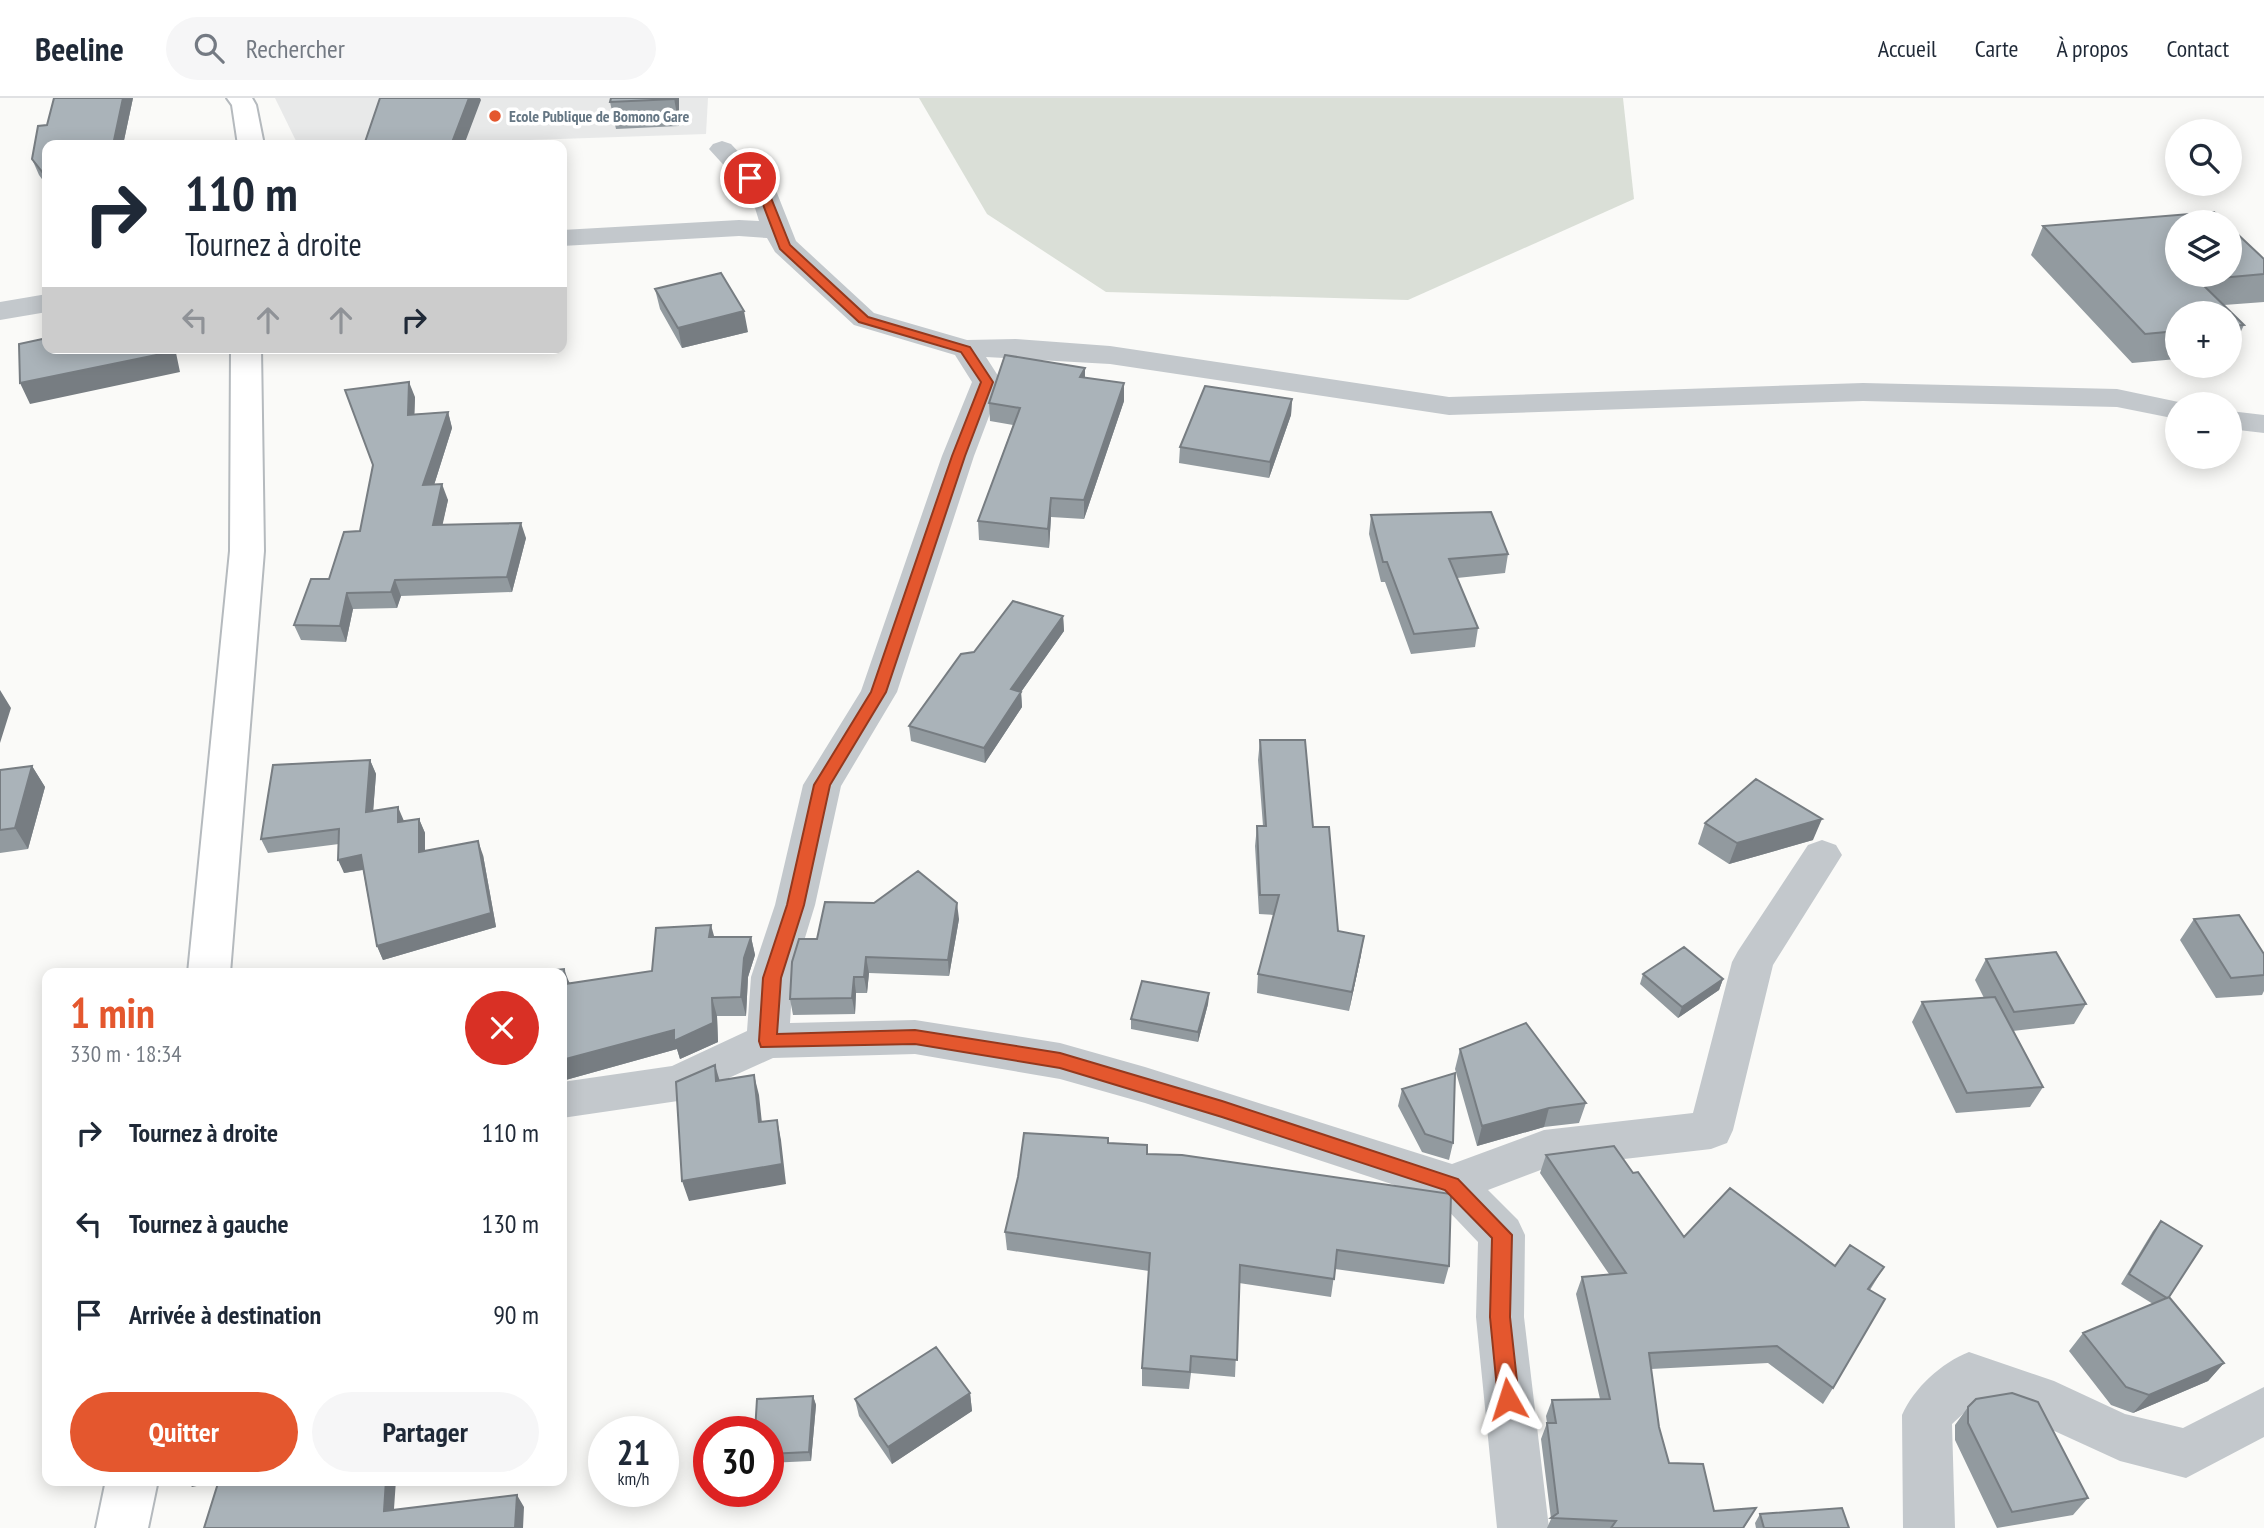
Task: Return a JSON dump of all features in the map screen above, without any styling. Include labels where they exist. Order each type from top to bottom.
[{"type":"main road","points":[[245,101],[250,140]]},
{"type":"main road","points":[[209,968],[247,551],[246,354]]},
{"type":"main road","points":[[122,1528],[131,1486]]},
{"type":"street","points":[[722,149],[764,193],[776,231],[785,246],[863,319],[965,349],[1016,348],[1110,355],[1449,406],[1863,392],[2117,398],[2165,408]]},
{"type":"street","points":[[567,238],[739,228],[776,231]]},
{"type":"street","points":[[0,311],[42,304]]},
{"type":"street","points":[[768,1041],[772,978],[795,905],[822,785],[879,692],[958,456],[987,382],[965,349]]},
{"type":"street","points":[[2242,421],[2264,424]]},
{"type":"street","points":[[1452,1184],[1544,1149],[1711,1130],[1753,962],[1822,855]]},
{"type":"street","points":[[567,1099],[678,1083],[768,1041],[915,1037],[1060,1061],[1222,1109],[1452,1184],[1502,1235],[1500,1317],[1523,1528]]},
{"type":"street","points":[[1929,1528],[1927,1415],[1969,1376],[2036,1398],[2120,1437],[2186,1453],[2264,1411]]},
{"type":"shaded area","name":"Ecole Publique de Bomono Gare","points":[[275,98],[708,98],[706,134],[530,140],[296,140]]},
{"type":"shaded area","points":[[919,98],[1623,98],[1634,199],[1408,300],[1106,292],[987,214]]},
{"type":"building","points":[[54,98],[123,98],[114,140],[42,140],[42,172],[32,159],[38,126],[47,125]]},
{"type":"building","points":[[380,98],[469,98],[453,140],[366,140]]},
{"type":"building","points":[[611,98],[674,98],[674,99],[610,102]]},
{"type":"building","points":[[2165,216],[2165,287],[2205,287],[2219,301],[2165,301],[2165,332],[2145,334],[2043,226]]},
{"type":"building","points":[[2242,238],[2264,259],[2264,274],[2242,276]]},
{"type":"building","points":[[721,273],[744,311],[678,328],[655,289]]},
{"type":"building","points":[[42,339],[42,354],[161,354],[20,383],[19,344]]},
{"type":"building","points":[[1005,355],[1085,368],[1080,377],[1124,383],[1084,500],[1051,498],[1048,529],[978,521],[1020,408],[989,403]]},
{"type":"building","points":[[409,382],[408,415],[448,412],[423,485],[442,484],[433,525],[521,523],[507,577],[395,580],[391,592],[347,593],[340,626],[294,625],[311,579],[329,579],[344,532],[360,531],[373,465],[345,390]]},
{"type":"building","points":[[1205,386],[1292,399],[1270,462],[1180,447]]},
{"type":"building","points":[[1491,512],[1508,554],[1449,559],[1478,628],[1414,634],[1387,562],[1383,562],[1371,515]]},
{"type":"building","points":[[1013,601],[1063,616],[1011,689],[1021,692],[984,748],[909,726],[961,654],[974,652]]},
{"type":"building","points":[[1260,740],[1305,740],[1313,827],[1329,827],[1338,931],[1364,936],[1352,992],[1258,974],[1279,895],[1260,895],[1257,826],[1266,826]]},
{"type":"building","points":[[370,760],[366,812],[398,807],[398,822],[419,819],[419,852],[478,841],[491,913],[377,946],[361,855],[338,860],[339,829],[261,839],[273,765]]},
{"type":"building","points":[[32,766],[15,828],[0,830],[0,770]]},
{"type":"building","points":[[1756,779],[1822,819],[1737,843],[1705,823]]},
{"type":"building","points":[[918,871],[957,903],[948,960],[866,957],[864,977],[854,977],[852,998],[790,999],[792,962],[799,939],[817,939],[825,902],[874,903]]},
{"type":"building","points":[[2239,915],[2264,954],[2264,975],[2231,978],[2194,919]]},
{"type":"building","points":[[711,925],[709,937],[751,937],[744,958],[741,997],[712,998],[713,1023],[674,1041],[674,1030],[567,1059],[567,984],[652,971],[656,928]]},
{"type":"building","points":[[1684,947],[1723,979],[1682,1007],[1643,974]]},
{"type":"building","points":[[2056,952],[2086,1004],[2014,1012],[1986,959]]},
{"type":"building","points":[[1142,981],[1209,993],[1198,1032],[1131,1019]]},
{"type":"building","points":[[1995,997],[2043,1087],[1967,1093],[1922,1002]]},
{"type":"building","points":[[1526,1023],[1586,1103],[1549,1108],[1482,1126],[1460,1049]]},
{"type":"building","points":[[715,1065],[716,1081],[754,1075],[759,1122],[777,1120],[782,1164],[682,1181],[676,1082]]},
{"type":"building","points":[[1455,1073],[1453,1143],[1425,1134],[1402,1089]]},
{"type":"building","points":[[1024,1133],[1108,1138],[1108,1143],[1147,1145],[1147,1154],[1182,1155],[1451,1194],[1449,1266],[1337,1250],[1334,1279],[1240,1265],[1237,1360],[1191,1356],[1190,1372],[1142,1368],[1150,1253],[1005,1232],[1018,1177]]},
{"type":"building","points":[[1614,1146],[1633,1173],[1638,1172],[1684,1237],[1730,1188],[1835,1266],[1850,1245],[1884,1267],[1868,1289],[1885,1299],[1833,1388],[1777,1346],[1649,1353],[1659,1427],[1669,1463],[1703,1464],[1714,1511],[1756,1508],[1743,1528],[1611,1528],[1616,1521],[1551,1518],[1558,1513],[1547,1423],[1556,1423],[1552,1400],[1610,1399],[1582,1277],[1626,1273],[1546,1155]]},
{"type":"building","points":[[2161,1221],[2202,1246],[2167,1298],[2129,1274]]},
{"type":"building","points":[[2169,1297],[2224,1363],[2149,1395],[2126,1387],[2083,1333]]},
{"type":"building","points":[[936,1347],[970,1393],[888,1447],[855,1399]]},
{"type":"building","points":[[2012,1393],[2038,1402],[2088,1498],[2012,1512],[1968,1423],[1968,1407],[1976,1399]]},
{"type":"building","points":[[813,1396],[809,1452],[784,1453],[784,1416],[756,1416],[757,1399]]},
{"type":"building","points":[[217,1486],[386,1486],[384,1511],[517,1495],[515,1528],[204,1528]]},
{"type":"building","points":[[1842,1508],[1849,1528],[1764,1528],[1760,1514]]},
{"type":"place","name":"Ecole Publique de Bomono Gare","points":[[495,116]]},
{"type":"route","points":[[750,178],[764,193],[776,231],[785,246],[863,319],[965,349],[987,382],[958,456],[879,692],[822,785],[795,905],[772,978],[768,1041],[915,1037],[1060,1061],[1222,1109],[1452,1184],[1502,1235],[1500,1317],[1508,1399]]}]
